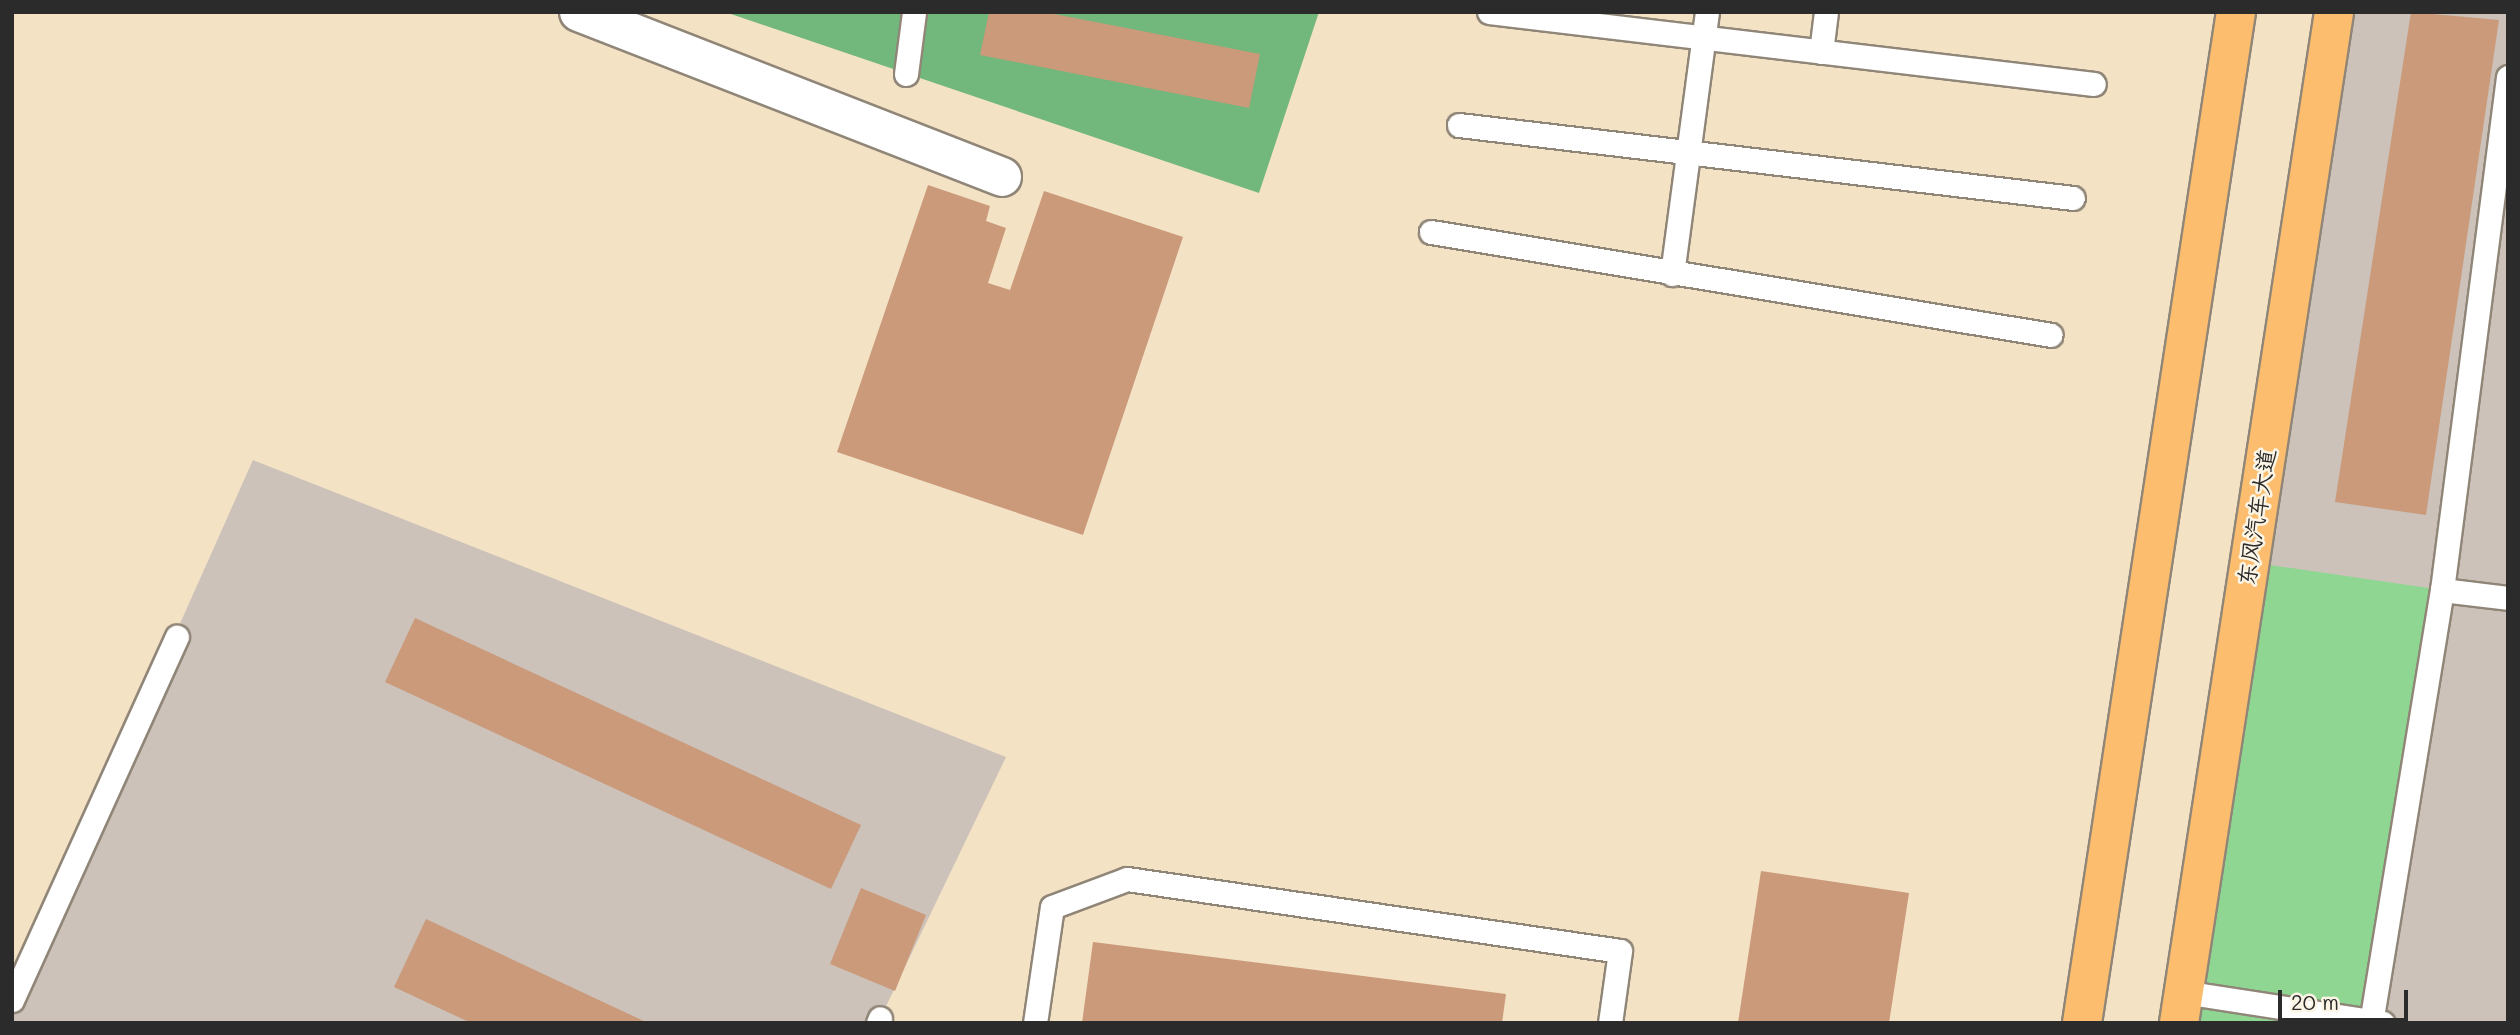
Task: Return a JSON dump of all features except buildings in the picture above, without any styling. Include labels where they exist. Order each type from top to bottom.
[{"type":"main road","points":[[2082,1023],[2235,12]]},
{"type":"main road","name":"东风汽车大道","points":[[2181,1007],[2334,12]]},
{"type":"street","points":[[579,12],[1002,177]]},
{"type":"lane","points":[[906,74],[914,12]]},
{"type":"lane","points":[[1489,12],[2094,84]]},
{"type":"lane","points":[[1672,274],[1707,12]]},
{"type":"lane","points":[[1821,52],[1826,12]]},
{"type":"lane","points":[[2181,1007],[2375,1022],[2442,590],[2508,77]]},
{"type":"lane","points":[[1459,125],[2073,198]]},
{"type":"lane","points":[[1431,232],[2052,335]]},
{"type":"lane","points":[[2442,590],[2508,598]]},
{"type":"lane","points":[[12,1000],[177,637]]},
{"type":"lane","points":[[1035,1023],[1052,906],[1127,879],[1620,951],[1610,1023]]},
{"type":"shaded area","points":[[2332,12],[2508,12],[2508,1023],[2179,1023]]},
{"type":"shaded area","points":[[253,460],[1006,757],[878,1023],[12,1023],[12,1000]]},
{"type":"green space","points":[[725,12],[1319,12],[1259,193]]},
{"type":"green space","points":[[2249,562],[2442,590],[2371,1023],[2179,1023]]}]
